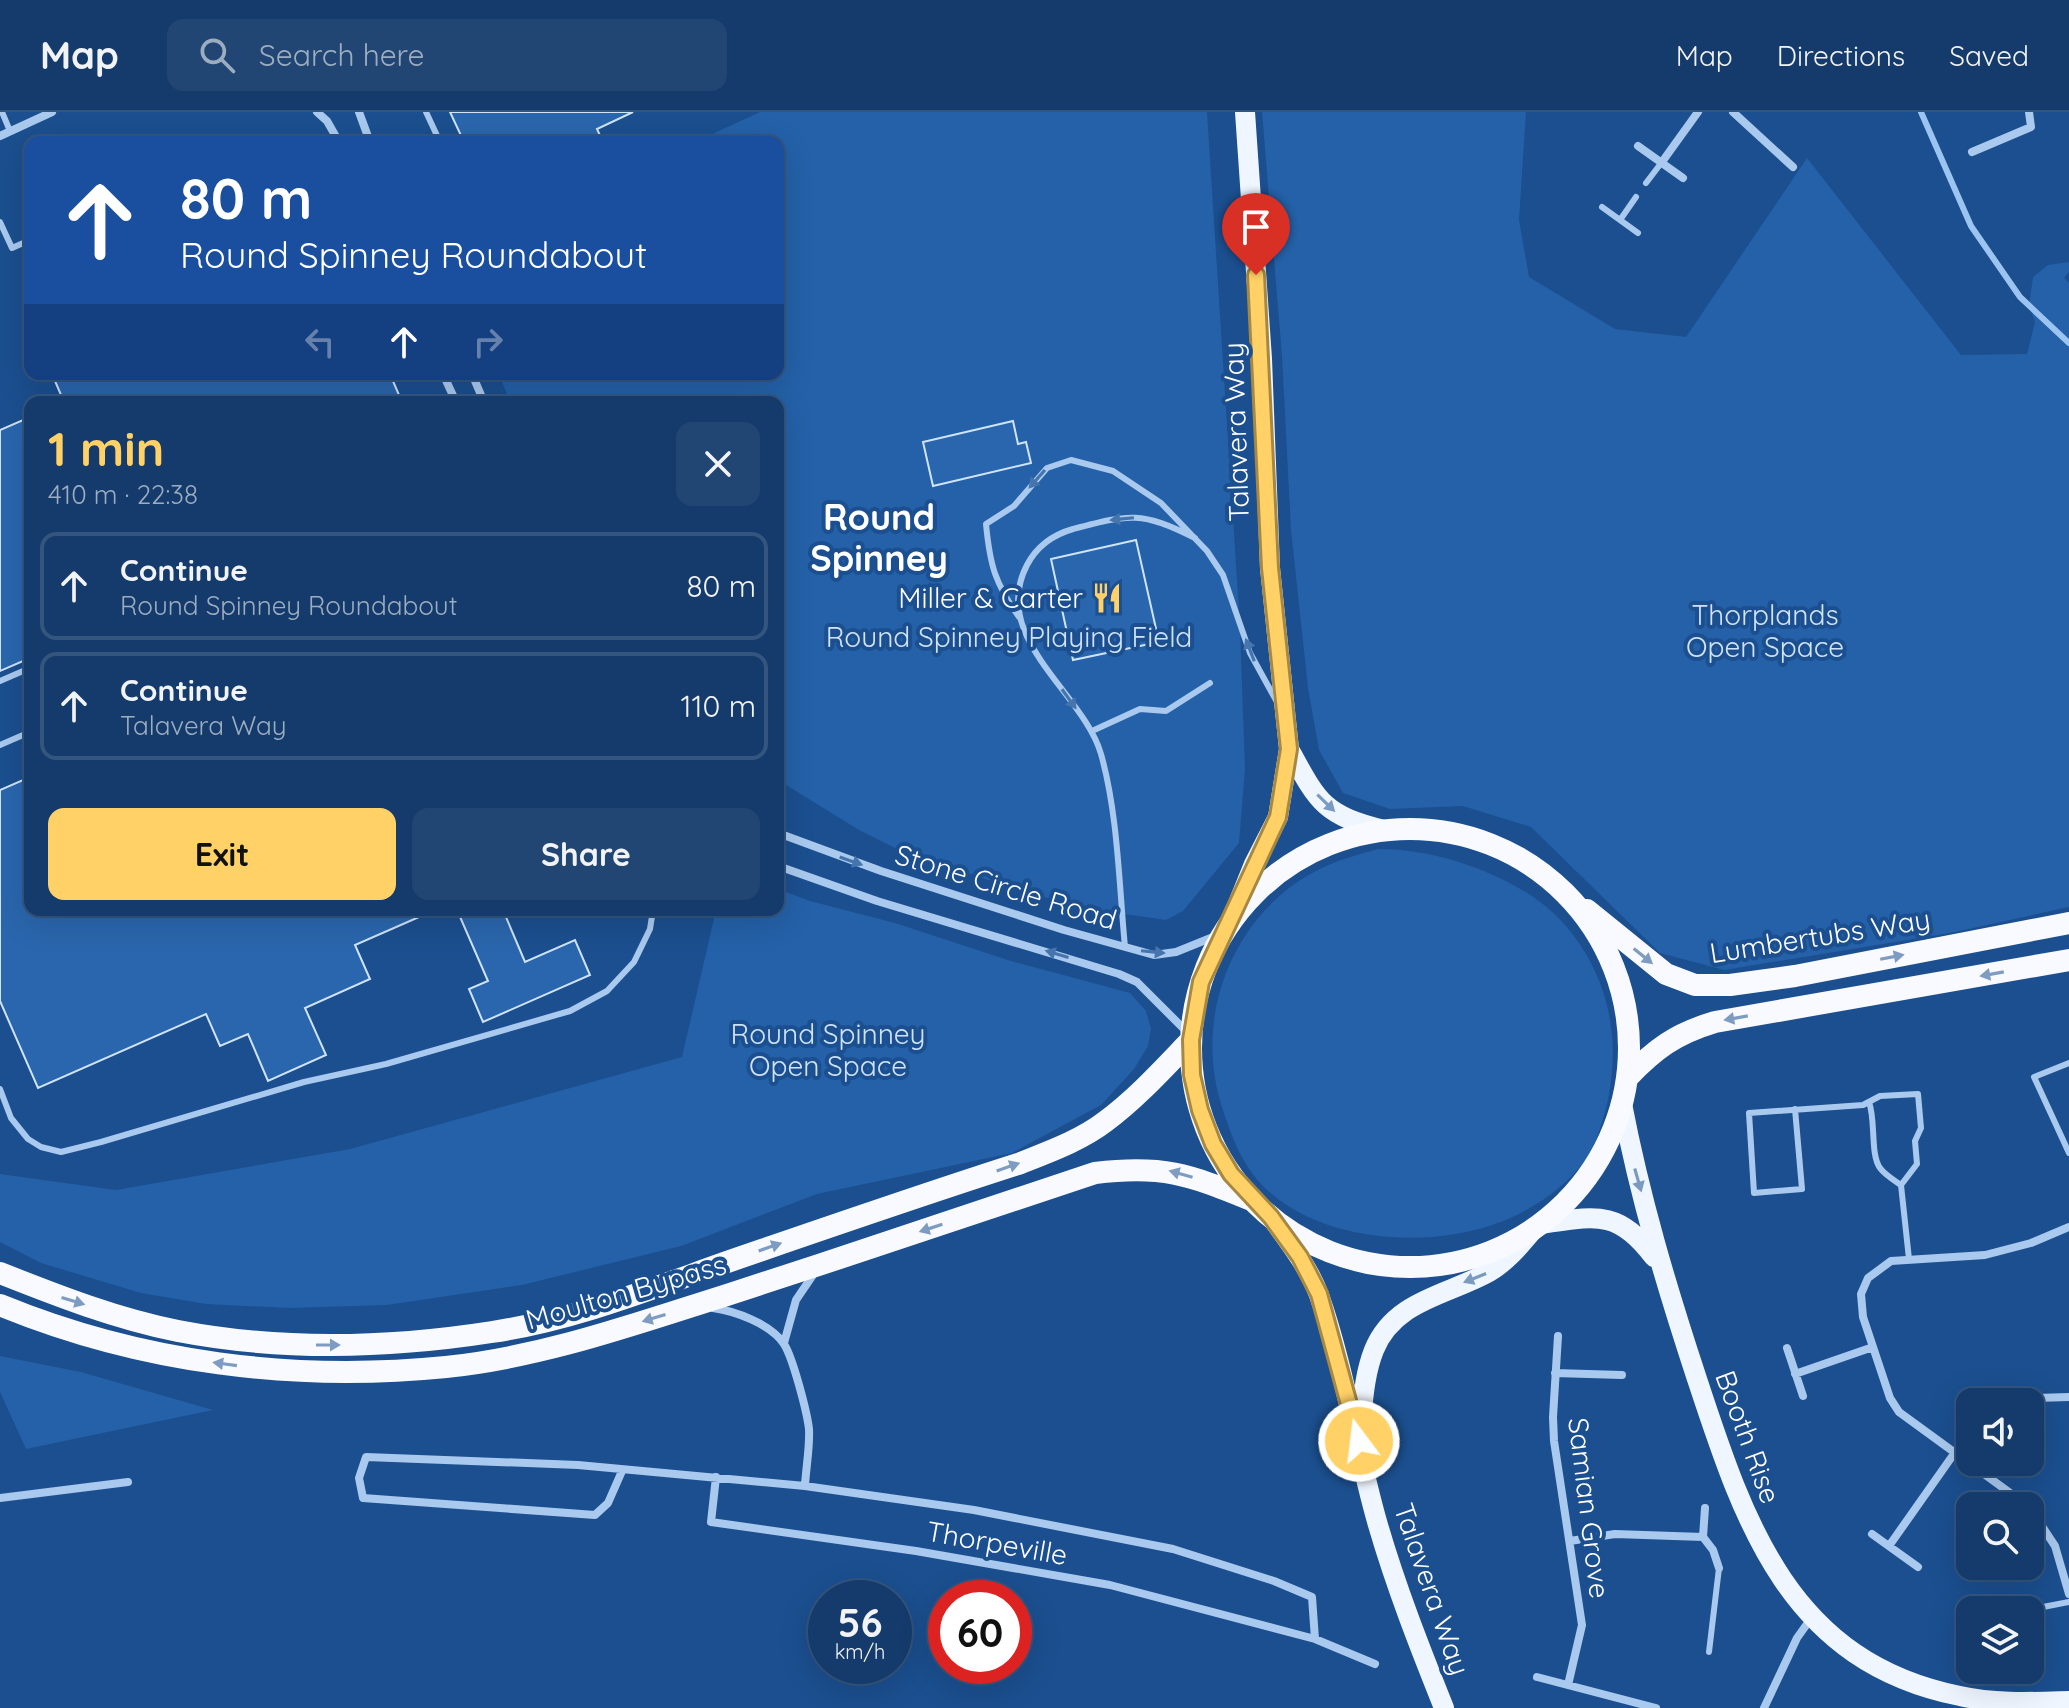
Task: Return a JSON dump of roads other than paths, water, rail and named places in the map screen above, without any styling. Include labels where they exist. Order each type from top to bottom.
[{"type":"highway","points":[[1384,830],[1432,830],[1479,840],[1523,860],[1561,889],[1595,933],[1609,957],[1622,996],[1628,1037],[1627,1078],[1622,1104],[1609,1139],[1592,1171],[1569,1199],[1538,1226],[1503,1246],[1470,1259],[1436,1266],[1400,1267],[1365,1263],[1332,1253],[1300,1237],[1271,1217],[1231,1174],[1213,1144],[1192,1075],[1191,1038],[1201,982],[1227,927],[1250,897],[1298,859],[1340,840],[1384,830]]},
{"type":"highway","name":"Lumbertubs Way","points":[[1561,889],[1666,974],[1695,985],[1730,985],[1795,976],[2069,923]]},
{"type":"highway","points":[[1627,1078],[1661,1045],[1715,1022],[2069,960]]},
{"type":"highway","name":"Moulton Bypass","points":[[0,1273],[66,1300],[177,1331],[260,1342],[324,1346],[396,1343],[493,1332],[610,1304],[1066,1145],[1105,1122],[1151,1082],[1191,1038]]},
{"type":"highway","name":"Moulton Bypass","points":[[0,1305],[36,1320],[164,1356],[270,1371],[358,1372],[448,1366],[555,1348],[819,1265],[1095,1173],[1134,1168],[1171,1171],[1254,1201]]},
{"type":"main road","name":"Talavera Way","points":[[1227,927],[1278,817],[1289,749],[1270,568],[1262,359],[1245,112]]},
{"type":"main road","name":"Talavera Way","points":[[1289,749],[1309,785],[1331,810],[1349,822],[1384,830]]},
{"type":"main road","name":"Booth Rise","points":[[1622,1104],[1634,1168],[1659,1263],[1711,1421],[1750,1524],[1779,1576],[1812,1617],[1849,1650],[1876,1667],[1935,1690],[1992,1700],[2069,1701]]},
{"type":"main road","name":"Talavera Way","points":[[1271,1217],[1300,1257],[1319,1294],[1359,1441],[1377,1523],[1444,1708]]},
{"type":"main road","name":"Booth Rise","points":[[1538,1226],[1584,1217],[1606,1219],[1625,1225],[1639,1236],[1659,1263]]},
{"type":"main road","name":"Talavera Way","points":[[1359,1441],[1366,1377],[1375,1347],[1391,1324],[1416,1303],[1490,1271],[1513,1253],[1538,1226]]},
{"type":"street","points":[[0,136],[52,112]]},
{"type":"street","points":[[317,112],[327,121],[336,136]]},
{"type":"street","points":[[359,112],[368,136]]},
{"type":"street","points":[[1662,162],[1698,112]]},
{"type":"street","points":[[1733,112],[1793,167]]},
{"type":"street","points":[[1972,152],[2031,127],[2029,112]]},
{"type":"street","points":[[1638,146],[1683,178]]},
{"type":"street","name":"Stone Circle Road","points":[[784,835],[881,871],[1154,955],[1176,952],[1227,927]]},
{"type":"street","name":"Stone Circle Road","points":[[784,868],[877,901],[1119,974],[1137,982],[1191,1038]]},
{"type":"street","points":[[2009,1492],[1899,1412],[1890,1398],[1861,1305],[1863,1286],[1891,1261],[1985,1255],[2031,1243],[2069,1227]]},
{"type":"street","points":[[784,1343],[796,1300],[819,1265]]},
{"type":"street","points":[[694,1305],[727,1310],[757,1321],[784,1343],[809,1429],[805,1486]]},
{"type":"street","name":"Samian Grove","points":[[1558,1336],[1554,1441],[1582,1625],[1568,1685]]},
{"type":"street","points":[[1795,1374],[1873,1347]]},
{"type":"street","points":[[1787,1348],[1803,1396]]},
{"type":"street","points":[[1555,1373],[1622,1375]]},
{"type":"street","points":[[2044,1398],[2069,1397]]},
{"type":"street","points":[[1889,1546],[1956,1449]]},
{"type":"street","name":"Thorpeville","points":[[622,1471],[608,1503],[595,1515],[363,1498],[359,1478],[366,1457],[578,1465],[805,1486],[987,1512],[1173,1549],[1274,1581],[1312,1597],[1315,1639]]},
{"type":"street","name":"Thorpeville","points":[[716,1477],[711,1522],[916,1551],[1110,1585],[1315,1639],[1375,1664]]},
{"type":"street","points":[[0,1498],[128,1482]]},
{"type":"street","points":[[1705,1508],[1703,1537],[1713,1550],[1719,1568]]},
{"type":"street","points":[[2044,1530],[2055,1546],[2069,1594]]},
{"type":"street","points":[[1570,1541],[1615,1534],[1703,1537]]},
{"type":"street","points":[[1872,1534],[1918,1567]]},
{"type":"street","points":[[1764,1708],[1797,1638],[1812,1617]]},
{"type":"street","points":[[1537,1677],[1656,1708]]},
{"type":"lane","points":[[2,112],[10,131]]},
{"type":"lane","points":[[426,112],[437,136]]},
{"type":"lane","points":[[1646,183],[1662,162]]},
{"type":"lane","points":[[1620,220],[1636,197]]},
{"type":"lane","points":[[1602,207],[1638,233]]},
{"type":"lane","points":[[0,222],[12,248],[24,243]]},
{"type":"lane","points":[[1125,947],[1108,779],[1092,731],[1037,655],[1020,619],[1002,593],[990,564],[986,524],[1014,506],[1047,468],[1071,460],[1113,471],[1161,503],[1195,538],[1223,575],[1250,653],[1286,719]]},
{"type":"lane","points":[[1020,619],[1021,578],[1027,564],[1046,541],[1062,533],[1123,516],[1168,525],[1195,538]]},
{"type":"lane","points":[[0,681],[24,671]]},
{"type":"lane","points":[[1092,731],[1140,709],[1166,711],[1210,683]]},
{"type":"lane","points":[[0,745],[24,735]]},
{"type":"lane","points":[[0,1089],[11,1118],[28,1139],[41,1147],[61,1152],[101,1142],[304,1082],[386,1064],[570,1011],[607,991],[634,962],[650,929],[652,916]]},
{"type":"lane","points":[[2069,1063],[2034,1077],[2067,1142],[2069,1153]]},
{"type":"lane","points":[[1795,1109],[1802,1189],[1754,1193],[1749,1113],[1795,1109],[1863,1105],[1880,1096],[1918,1094],[1921,1128],[1915,1141],[1917,1164],[1901,1185],[1909,1259]]},
{"type":"lane","points":[[1869,1102],[1877,1163],[1881,1171],[1901,1185]]},
{"type":"lane","points":[[1709,1652],[1719,1568]]},
{"type":"lane","points":[[2044,1607],[2069,1602]]},
{"type":"waterway","points":[[1921,112],[1971,226],[2020,297],[2069,343]]},
{"type":"place","name":"Miller & Carter","points":[[1107,598]]},
{"type":"district","name":"Round Spinney","points":[[879,538]]},
{"type":"park label","name":"Thorplands Open Space","points":[[1765,631]]},
{"type":"park label","name":"Round Spinney Playing Field","points":[[1009,637]]},
{"type":"park label","name":"Round Spinney Open Space","points":[[828,1050]]}]
